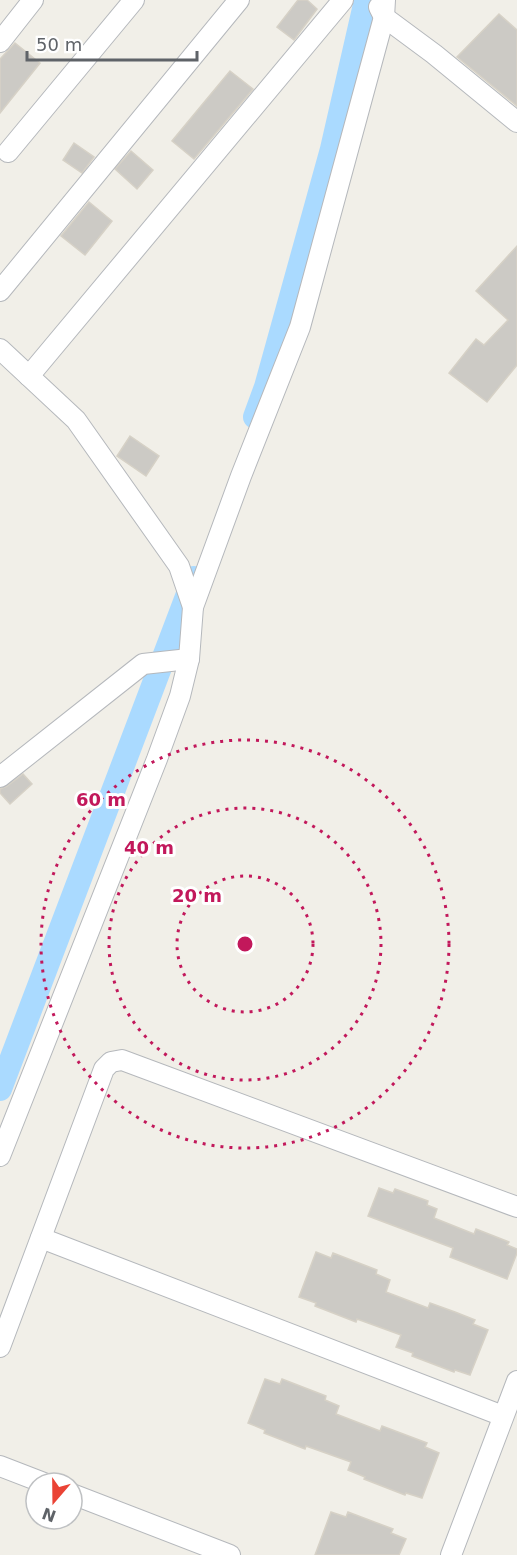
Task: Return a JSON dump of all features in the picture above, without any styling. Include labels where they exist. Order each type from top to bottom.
[{"type":"street","points":[[0,42],[33,0]]},
{"type":"street","points":[[8,152],[134,0]]},
{"type":"street","points":[[0,291],[239,0]]},
{"type":"street","points":[[29,376],[343,0]]},
{"type":"street","points":[[0,1156],[180,696],[182,660],[192,607],[300,327],[380,5],[434,54],[517,122]]},
{"type":"street","points":[[0,350],[76,420],[179,566],[192,607]]},
{"type":"street","points":[[0,777],[143,664],[182,660]]},
{"type":"street","points":[[0,1347],[104,1069],[111,1062],[122,1060],[517,1207]]},
{"type":"street","points":[[41,1238],[503,1416]]},
{"type":"street","points":[[450,1555],[517,1382]]},
{"type":"street","points":[[0,1466],[24,1475]]},
{"type":"street","points":[[84,1499],[230,1555]]},
{"type":"building","points":[[298,0],[307,0],[317,9],[294,40],[277,27]]},
{"type":"building","points":[[499,14],[517,30],[517,106],[457,57]]},
{"type":"building","points":[[15,43],[40,63],[0,113],[0,59]]},
{"type":"building","points":[[230,71],[253,89],[194,159],[172,141]]},
{"type":"building","points":[[74,143],[94,157],[82,173],[63,160]]},
{"type":"building","points":[[131,151],[153,170],[137,189],[115,169]]},
{"type":"building","points":[[89,202],[112,221],[85,255],[61,236]]},
{"type":"building","points":[[517,246],[517,365],[487,402],[449,373],[476,339],[484,345],[508,320],[476,291]]},
{"type":"building","points":[[130,436],[159,456],[146,476],[117,456]]},
{"type":"building","points":[[23,774],[32,784],[10,804],[0,793],[0,789]]},
{"type":"building","points":[[379,1188],[393,1193],[395,1189],[428,1201],[427,1205],[437,1209],[434,1218],[474,1234],[476,1229],[509,1242],[507,1245],[517,1249],[517,1253],[507,1279],[450,1257],[453,1248],[368,1216]]},
{"type":"building","points":[[316,1252],[331,1258],[333,1253],[377,1270],[376,1274],[390,1280],[386,1292],[428,1308],[430,1303],[455,1312],[475,1320],[473,1324],[488,1330],[470,1375],[455,1370],[454,1372],[412,1356],[413,1353],[396,1347],[401,1335],[357,1319],[356,1322],[315,1306],[316,1303],[299,1297]]},
{"type":"building","points":[[265,1379],[280,1384],[282,1379],[326,1396],[325,1400],[339,1406],[336,1414],[380,1431],[382,1426],[427,1443],[425,1447],[439,1453],[422,1498],[406,1493],[405,1495],[364,1479],[365,1477],[348,1470],[351,1462],[306,1446],[305,1449],[264,1433],[265,1430],[248,1423]]},
{"type":"building","points":[[331,1512],[346,1517],[348,1512],[393,1529],[391,1533],[406,1539],[399,1555],[315,1555]]},
{"type":"waterway","points":[[255,417],[266,387],[332,149],[366,0]]},
{"type":"waterway","points":[[0,1089],[194,578]]}]
